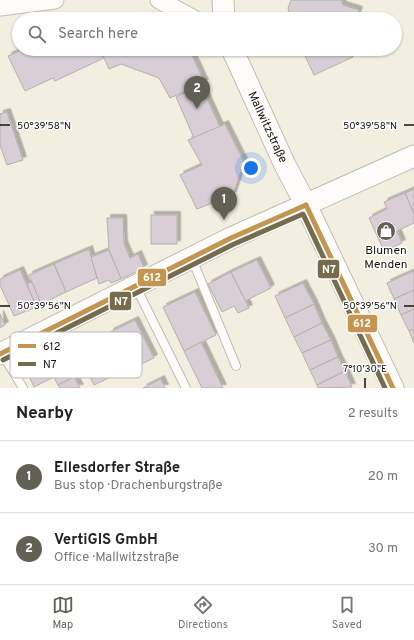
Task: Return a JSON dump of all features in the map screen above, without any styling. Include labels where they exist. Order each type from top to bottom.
[{"type":"street","points":[[0,7],[55,0]]},
{"type":"street","points":[[159,0],[181,12]]},
{"type":"street","points":[[223,0],[224,12]]},
{"type":"street","name":"Mallwitzstraße","points":[[233,56],[306,205],[392,388]]},
{"type":"street","points":[[43,332],[231,238],[414,156]]},
{"type":"street","points":[[1,353],[10,349]]},
{"type":"lane","points":[[192,258],[236,366]]},
{"type":"lane","points":[[136,286],[186,388]]},
{"type":"lane","points":[[1,353],[10,367]]},
{"type":"lane","points":[[17,378],[23,388]]},
{"type":"building","points":[[291,0],[341,0],[343,5],[359,10],[358,12],[289,12],[288,8]]},
{"type":"building","points":[[12,54],[12,56],[103,56],[104,58],[55,81],[53,78],[25,91],[8,56]]},
{"type":"building","points":[[103,56],[192,56],[205,83],[170,98],[159,78],[121,64],[109,69]]},
{"type":"building","points":[[305,56],[353,56],[353,57],[314,75]]},
{"type":"building","points":[[201,85],[220,127],[194,138],[176,97]]},
{"type":"building","points":[[7,112],[23,160],[7,165],[0,145],[0,114]]},
{"type":"building","points":[[225,124],[244,162],[233,195],[197,209],[180,175],[202,165],[188,140]]},
{"type":"building","points":[[414,189],[414,214],[405,193]]},
{"type":"building","points":[[405,193],[414,214],[414,223],[397,231],[402,243],[384,251],[369,218],[387,209],[384,202]]},
{"type":"building","points":[[151,215],[177,215],[177,244],[151,244]]},
{"type":"building","points":[[107,218],[123,218],[124,244],[130,258],[138,254],[144,268],[121,279],[109,250]]},
{"type":"building","points":[[89,249],[97,278],[66,292],[54,264]]},
{"type":"building","points":[[109,250],[121,279],[111,283],[109,280],[99,284],[91,257]]},
{"type":"building","points":[[257,260],[271,288],[245,301],[231,272]]},
{"type":"building","points":[[54,264],[66,292],[41,304],[29,275]]},
{"type":"building","points":[[20,270],[37,307],[14,316],[0,285],[0,279]]},
{"type":"building","points":[[414,271],[414,290],[394,299],[387,283]]},
{"type":"building","points":[[231,272],[249,308],[238,313],[234,306],[222,312],[208,284]]},
{"type":"building","points":[[32,282],[41,304],[36,306],[27,284]]},
{"type":"building","points":[[303,283],[314,304],[285,318],[275,296]]},
{"type":"building","points":[[414,290],[414,309],[401,315],[394,299]]},
{"type":"building","points":[[195,292],[216,335],[184,351],[163,307]]},
{"type":"building","points":[[314,304],[322,323],[294,337],[285,318]]},
{"type":"building","points":[[414,309],[414,329],[409,331],[401,315]]},
{"type":"building","points":[[0,314],[5,325],[0,328]]},
{"type":"building","points":[[135,320],[141,332],[110,332]]},
{"type":"building","points":[[322,323],[331,340],[302,353],[294,337]]},
{"type":"building","points":[[414,329],[414,343],[409,331]]},
{"type":"building","points":[[142,334],[154,358],[142,364]]},
{"type":"building","points":[[331,340],[338,357],[310,370],[302,353]]},
{"type":"building","points":[[201,342],[223,388],[202,388],[184,351]]},
{"type":"building","points":[[338,357],[345,371],[317,385],[310,370]]},
{"type":"building","points":[[345,371],[352,387],[318,388],[317,385]]},
{"type":"building","points":[[30,378],[52,378],[34,387]]},
{"type":"building","points":[[54,378],[72,378],[58,385]]},
{"type":"building","points":[[75,378],[80,388],[60,388],[58,385]]},
{"type":"building","points":[[90,378],[109,378],[94,385]]},
{"type":"building","points":[[161,379],[165,388],[143,388]]},
{"type":"transit line","name":"612","points":[[306,205],[393,388]]},
{"type":"transit line","name":"612","points":[[44,332],[231,238],[306,205]]},
{"type":"transit line","name":"N7","points":[[59,332],[234,244],[303,214],[385,388]]},
{"type":"transit line","name":"612","points":[[0,354],[10,349]]},
{"type":"transit line","name":"N7","points":[[3,360],[10,356]]},
{"type":"place","name":"VertiGIS GmbH","points":[[197,109]]},
{"type":"place","name":"Ellesdorfer Straße","points":[[224,220]]},
{"type":"place","name":"Blumen Menden","points":[[386,231]]}]
